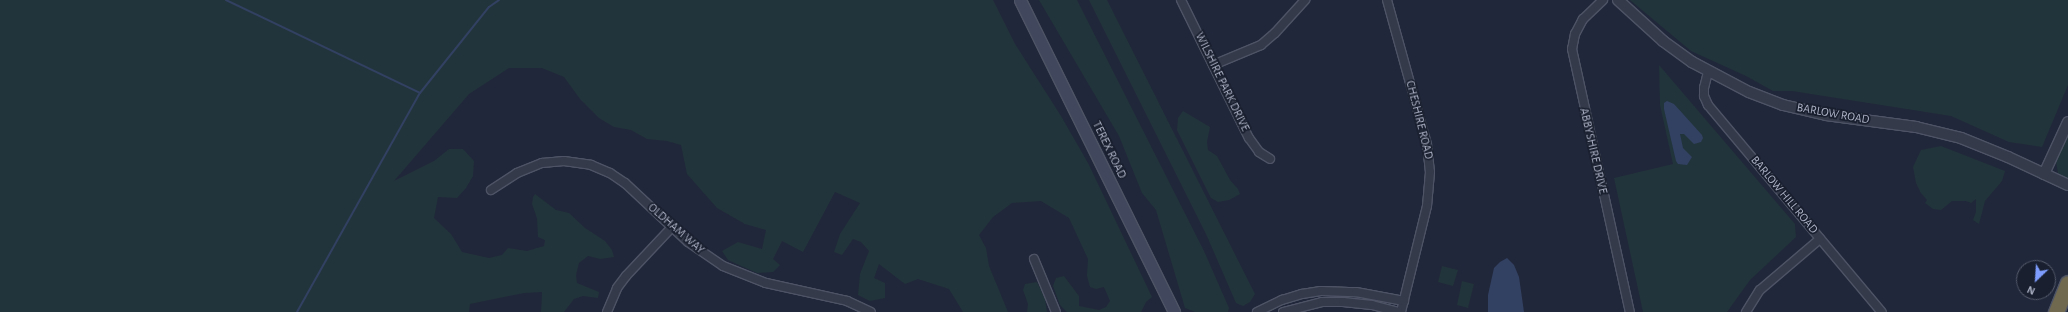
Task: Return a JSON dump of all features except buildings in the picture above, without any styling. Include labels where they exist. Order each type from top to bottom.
[{"type":"highway","points":[[2056,312],[2068,283]]},
{"type":"main road","name":"TEREX ROAD","points":[[1020,0],[1174,312]]},
{"type":"street","name":"WILSHIRE PARK DRIVE","points":[[1181,0],[1249,138],[1259,152],[1270,159]]},
{"type":"street","points":[[1213,65],[1261,45],[1275,33],[1305,0]]},
{"type":"street","name":"CHESHIRE ROAD","points":[[1387,0],[1427,144],[1430,172],[1427,206],[1400,312]]},
{"type":"street","name":"ABBYSHIRE DRIVE","points":[[1603,0],[1583,19],[1575,34],[1572,48],[1574,63],[1630,312]]},
{"type":"street","name":"BARLOW ROAD","points":[[1618,0],[1663,41],[1708,72],[1754,94],[1804,110],[1834,117],[1916,127],[1962,138],[2008,157],[2068,185]]},
{"type":"street","name":"BARLOW HILL ROAD","points":[[1708,72],[1704,88],[1704,96],[1708,105],[1882,312]]},
{"type":"street","points":[[2044,174],[2068,122]]},
{"type":"street","name":"OLDHAM WAY","points":[[491,190],[517,172],[542,163],[564,161],[584,163],[610,173],[625,184],[688,242],[708,257],[751,278],[777,287],[847,301],[870,312]]},
{"type":"street","points":[[607,312],[617,288],[626,276],[672,227]]},
{"type":"street","points":[[1746,312],[1760,290],[1820,239]]},
{"type":"street","points":[[1034,258],[1056,312]]},
{"type":"street","points":[[1256,312],[1273,308],[1302,294],[1321,292],[1356,292],[1404,301]]},
{"type":"street","points":[[1321,292],[1322,302]]},
{"type":"street","points":[[1283,312],[1322,302],[1343,302],[1372,305],[1400,312]]},
{"type":"shaded area","points":[[0,0],[993,0],[1015,44],[1061,116],[1088,163],[1152,297],[1146,302],[1141,312],[1067,312],[1060,305],[1053,286],[1056,278],[1064,276],[1079,296],[1079,306],[1099,310],[1106,307],[1110,301],[1104,287],[1096,289],[1090,287],[1087,276],[1088,259],[1069,218],[1041,201],[1012,203],[993,217],[979,235],[986,248],[989,266],[1008,312],[963,312],[949,289],[918,279],[905,284],[879,264],[874,278],[885,283],[885,298],[870,301],[858,295],[860,274],[869,251],[861,242],[853,239],[842,255],[834,252],[840,234],[860,203],[835,192],[803,252],[782,241],[773,259],[780,265],[773,272],[757,273],[728,260],[722,251],[738,242],[762,249],[766,230],[745,224],[717,208],[687,174],[681,145],[667,141],[647,139],[631,130],[614,127],[599,118],[580,99],[564,77],[542,68],[509,68],[469,94],[394,181],[434,161],[449,149],[463,149],[474,161],[473,176],[466,188],[457,198],[438,197],[434,218],[451,234],[462,252],[489,258],[502,255],[508,248],[527,251],[544,246],[545,240],[538,237],[537,218],[532,204],[535,194],[556,210],[569,213],[585,228],[605,241],[612,250],[614,257],[600,259],[588,256],[579,263],[576,275],[577,283],[599,292],[598,298],[583,296],[574,299],[564,312],[541,312],[542,292],[524,293],[470,304],[469,312],[0,312]]},
{"type":"shaded area","points":[[1039,0],[1077,0],[1204,251],[1229,308],[1228,312],[1195,312],[1185,308],[1156,210],[1142,193],[1119,136]]},
{"type":"shaded area","points":[[1089,0],[1107,0],[1255,294],[1250,302],[1243,306],[1236,303],[1206,234]]},
{"type":"shaded area","points":[[1630,0],[2068,0],[2068,85],[2042,147],[2009,142],[1951,116],[1792,91],[1773,91],[1746,76],[1691,51]]},
{"type":"shaded area","points":[[1659,65],[1795,224],[1796,237],[1750,280],[1727,312],[1643,312],[1614,178],[1673,164],[1660,105]]},
{"type":"shaded area","points":[[1183,111],[1210,127],[1207,142],[1208,150],[1217,156],[1230,180],[1238,189],[1240,194],[1229,200],[1218,202],[1211,198],[1177,130],[1178,118]]},
{"type":"shaded area","points":[[2068,134],[2068,180],[2058,173],[2056,162]]},
{"type":"shaded area","points":[[1941,146],[2005,171],[2002,181],[1985,201],[1979,224],[1973,220],[1976,212],[1976,199],[1971,203],[1966,201],[1952,201],[1941,210],[1933,209],[1925,203],[1927,200],[1921,193],[1916,183],[1913,167],[1921,150]]},
{"type":"shaded area","points":[[1442,266],[1458,270],[1453,286],[1438,282]]},
{"type":"shaded area","points":[[1462,281],[1474,284],[1468,308],[1457,305]]},
{"type":"shaded area","points":[[1037,282],[1045,299],[1047,312],[1027,312],[1028,304],[1023,290],[1025,284]]},
{"type":"water","points":[[1667,101],[1674,104],[1703,138],[1701,142],[1694,144],[1684,134],[1680,134],[1683,148],[1692,157],[1687,165],[1678,164],[1676,161],[1664,109],[1664,103]]},
{"type":"water","points":[[1507,258],[1514,265],[1519,277],[1524,312],[1488,312],[1488,295],[1494,268]]},
{"type":"waterway","points":[[226,0],[420,93]]},
{"type":"waterway","points":[[297,312],[420,93],[489,7],[499,0]]}]
